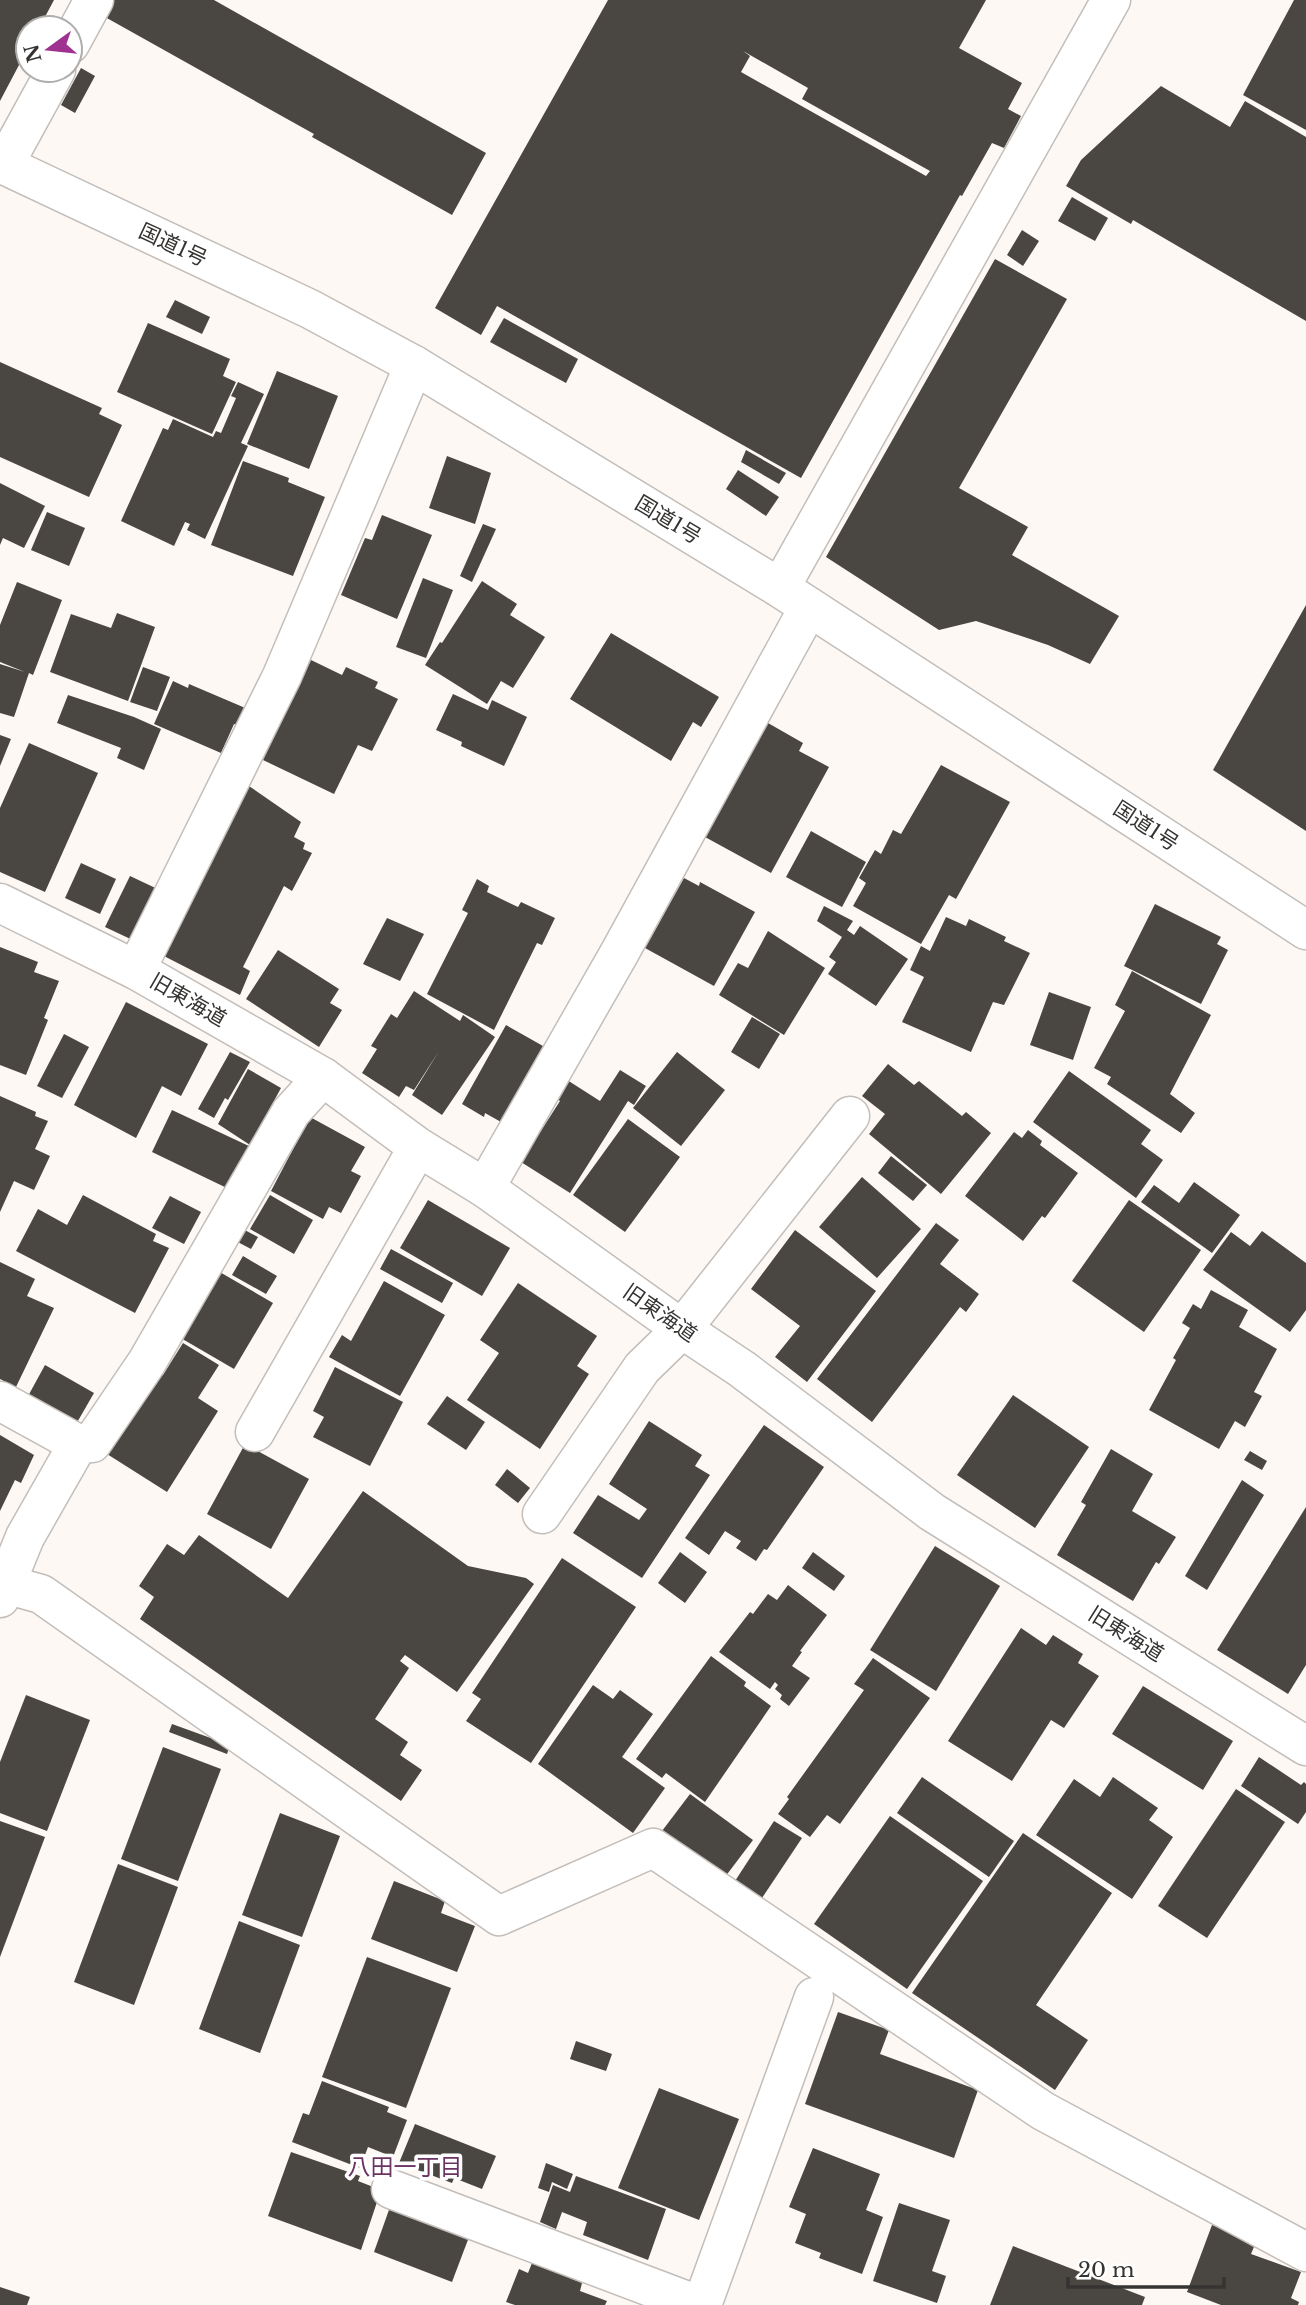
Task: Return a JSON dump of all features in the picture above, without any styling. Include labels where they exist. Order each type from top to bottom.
[{"type":"main road","points":[[84,18],[94,0]]},
{"type":"main road","points":[[485,1188],[620,952],[794,598],[1111,0]]},
{"type":"main road","points":[[2,164],[48,84]]},
{"type":"main road","name":"国道1号","points":[[2,164],[310,309],[414,365],[794,598],[1306,930]]},
{"type":"main road","points":[[136,970],[282,676],[414,365]]},
{"type":"main road","name":"旧東海道","points":[[0,903],[136,970],[323,1077],[418,1147],[485,1188],[742,1369],[932,1512],[1306,1746]]},
{"type":"main road","points":[[0,1401],[78,1444],[92,1443],[147,1362],[290,1112],[323,1077]]},
{"type":"main road","points":[[542,1514],[642,1368],[682,1329],[850,1116]]},
{"type":"main road","points":[[255,1433],[418,1147]]},
{"type":"main road","points":[[78,1444],[25,1537],[2,1591],[41,1594],[499,1916],[653,1848],[1043,2111],[1306,2252]]},
{"type":"main road","points":[[391,2189],[700,2305],[814,1997]]},
{"type":"building","points":[[0,0],[54,0],[46,14],[14,14],[14,74],[0,101]]},
{"type":"building","points":[[114,0],[214,0],[486,153],[452,215],[105,17]]},
{"type":"building","points":[[608,0],[986,0],[959,48],[1022,83],[1008,109],[1021,116],[1004,148],[992,143],[962,196],[960,195],[801,478],[497,306],[481,335],[435,308]],"holes":[[[743,51],[808,88],[802,99],[930,171],[926,176],[741,72],[750,56]]]},
{"type":"building","points":[[1294,0],[1306,0],[1306,130],[1243,95]]},
{"type":"building","points":[[84,70],[95,76],[75,113],[61,105],[72,84],[84,84]]},
{"type":"building","points":[[1161,86],[1230,127],[1245,101],[1306,137],[1306,321],[1133,220],[1131,224],[1066,186],[1081,160]]},
{"type":"building","points":[[1072,197],[1108,218],[1095,241],[1058,221]]},
{"type":"building","points":[[1022,230],[1039,241],[1023,266],[1007,255]]},
{"type":"building","points":[[995,259],[1067,299],[959,488],[1028,527],[1012,555],[1119,616],[1090,664],[1048,645],[976,621],[939,630],[826,557]]},
{"type":"building","points":[[175,300],[210,317],[202,334],[166,317]]},
{"type":"building","points":[[504,318],[578,359],[566,383],[490,342]]},
{"type":"building","points":[[148,323],[230,359],[223,376],[236,382],[212,434],[117,392]]},
{"type":"building","points":[[0,362],[102,408],[99,414],[122,425],[89,497],[0,457]]},
{"type":"building","points":[[277,371],[338,396],[309,469],[247,444]]},
{"type":"building","points":[[238,382],[264,394],[241,443],[248,446],[205,539],[187,530],[190,524],[185,522],[174,546],[121,521],[163,428],[168,430],[173,419],[213,437],[216,431],[221,433],[236,398],[231,396]]},
{"type":"building","points":[[746,450],[786,473],[779,484],[741,462]]},
{"type":"building","points":[[447,456],[491,473],[475,524],[429,508]]},
{"type":"building","points":[[243,461],[289,478],[288,482],[325,497],[293,576],[211,545]]},
{"type":"building","points":[[738,470],[779,497],[766,516],[726,489]]},
{"type":"building","points":[[0,483],[45,506],[24,548],[3,538],[0,545]]},
{"type":"building","points":[[47,512],[85,528],[69,566],[31,550]]},
{"type":"building","points":[[382,515],[432,535],[397,619],[341,595],[365,538],[372,540]]},
{"type":"building","points":[[483,524],[496,529],[472,582],[460,576]]},
{"type":"building","points":[[423,578],[453,590],[426,658],[396,647]]},
{"type":"building","points":[[482,581],[517,604],[510,615],[545,637],[513,688],[501,681],[487,704],[425,665]]},
{"type":"building","points":[[17,582],[62,600],[33,675],[29,673],[14,717],[0,713],[0,664],[25,672],[0,662],[0,625]]},
{"type":"building","points":[[1306,605],[1306,831],[1213,770]]},
{"type":"building","points":[[117,613],[155,627],[128,701],[50,672],[71,614],[111,628]]},
{"type":"building","points":[[611,633],[719,697],[701,727],[693,722],[671,761],[570,699]]},
{"type":"building","points":[[311,660],[342,675],[346,667],[378,682],[375,688],[398,699],[372,751],[358,745],[334,794],[263,760]]},
{"type":"building","points":[[143,667],[170,677],[157,711],[130,702]]},
{"type":"building","points":[[173,681],[188,688],[189,684],[250,710],[242,727],[234,724],[221,753],[154,724]]},
{"type":"building","points":[[453,694],[488,710],[492,700],[527,717],[504,766],[461,746],[462,742],[436,730]]},
{"type":"building","points":[[68,695],[161,729],[144,770],[117,758],[121,748],[57,723]]},
{"type":"building","points":[[768,723],[803,743],[799,751],[829,767],[771,873],[705,837]]},
{"type":"building","points":[[0,735],[11,739],[0,766]]},
{"type":"building","points":[[29,743],[98,773],[45,892],[0,872],[0,808]]},
{"type":"building","points":[[941,765],[1010,802],[956,899],[949,895],[921,944],[853,906],[866,883],[859,878],[875,850],[881,854],[893,830],[901,834]]},
{"type":"building","points":[[249,786],[301,822],[294,837],[305,843],[303,849],[312,853],[292,891],[284,886],[243,967],[250,971],[240,995],[160,954],[177,931]]},
{"type":"building","points":[[811,831],[866,862],[842,907],[786,877]]},
{"type":"building","points":[[81,863],[116,879],[100,914],[65,898]]},
{"type":"building","points":[[130,876],[166,893],[141,944],[105,927]]},
{"type":"building","points":[[684,878],[699,886],[700,882],[755,912],[714,986],[645,948]]},
{"type":"building","points":[[477,879],[489,886],[487,892],[518,907],[521,902],[555,918],[542,945],[537,943],[494,1030],[427,994],[468,913],[462,910]]},
{"type":"building","points":[[1155,904],[1221,937],[1217,944],[1228,950],[1201,1004],[1124,966]]},
{"type":"building","points":[[824,906],[853,921],[847,930],[854,935],[860,926],[908,959],[876,1006],[828,974],[836,962],[829,957],[842,937],[817,921]]},
{"type":"building","points":[[946,917],[966,926],[969,919],[1006,937],[1004,941],[1030,953],[1004,1005],[993,1002],[971,1052],[902,1022],[924,977],[910,970],[921,946],[930,951]]},
{"type":"building","points":[[387,918],[424,934],[400,981],[363,964]]},
{"type":"building","points":[[768,931],[825,968],[784,1035],[719,995],[738,963],[748,968]]},
{"type":"building","points":[[0,947],[38,962],[34,972],[59,981],[44,1018],[48,1020],[26,1075],[0,1065]]},
{"type":"building","points":[[278,950],[339,989],[330,1003],[342,1010],[319,1047],[246,999]]},
{"type":"building","points":[[1132,971],[1211,1015],[1170,1094],[1195,1113],[1181,1133],[1107,1084],[1111,1077],[1094,1068],[1125,1011],[1115,1005]]},
{"type":"building","points":[[414,991],[460,1021],[463,1015],[495,1037],[442,1115],[412,1095],[439,1051],[414,1090],[406,1086],[399,1097],[362,1073],[377,1049],[371,1046],[391,1014],[397,1018]]},
{"type":"building","points":[[1049,992],[1091,1007],[1073,1060],[1030,1045]]},
{"type":"building","points":[[126,1002],[208,1044],[181,1096],[162,1086],[136,1138],[74,1105]]},
{"type":"building","points":[[752,1017],[780,1034],[759,1069],[731,1052]]},
{"type":"building","points":[[506,1025],[543,1046],[501,1122],[485,1113],[484,1117],[462,1104]]},
{"type":"building","points":[[64,1034],[89,1047],[62,1098],[37,1086]]},
{"type":"building","points":[[230,1052],[250,1062],[214,1118],[198,1109]]},
{"type":"building","points":[[677,1052],[725,1090],[681,1146],[633,1108]]},
{"type":"building","points":[[888,1064],[914,1085],[919,1081],[962,1116],[966,1112],[991,1133],[941,1194],[869,1134],[885,1114],[862,1096]]},
{"type":"building","points":[[248,1069],[281,1088],[250,1145],[218,1124]]},
{"type":"building","points":[[620,1070],[646,1086],[634,1105],[628,1101],[570,1193],[521,1162],[560,1101],[552,1095],[564,1078],[600,1101]]},
{"type":"building","points":[[1069,1071],[1151,1130],[1141,1144],[1163,1160],[1136,1198],[1033,1122]]},
{"type":"building","points":[[0,1096],[36,1112],[35,1116],[48,1121],[35,1149],[50,1156],[34,1190],[14,1181],[0,1212]]},
{"type":"building","points":[[172,1110],[251,1147],[231,1190],[152,1152]]},
{"type":"building","points":[[310,1117],[365,1147],[351,1171],[361,1176],[341,1213],[329,1207],[323,1219],[271,1191]]},
{"type":"building","points":[[628,1119],[680,1157],[625,1232],[573,1195]]},
{"type":"building","points":[[1028,1130],[1042,1141],[1040,1145],[1078,1173],[1045,1218],[1042,1216],[1023,1241],[965,1196],[1014,1132],[1022,1138]]},
{"type":"building","points":[[891,1156],[927,1185],[913,1201],[878,1173]]},
{"type":"building","points":[[862,1177],[921,1229],[877,1278],[819,1227]]},
{"type":"building","points":[[1194,1182],[1240,1215],[1212,1253],[1141,1202],[1154,1185],[1179,1203]]},
{"type":"building","points":[[83,1195],[156,1234],[153,1241],[169,1248],[135,1313],[16,1251],[38,1209],[67,1225]]},
{"type":"building","points":[[270,1195],[313,1220],[294,1254],[250,1229]]},
{"type":"building","points":[[170,1196],[201,1212],[184,1244],[152,1228]]},
{"type":"building","points":[[428,1200],[510,1248],[482,1296],[400,1248]]},
{"type":"building","points":[[1129,1200],[1201,1250],[1144,1332],[1072,1281]]},
{"type":"building","points":[[936,1223],[959,1240],[940,1264],[979,1294],[966,1312],[960,1307],[872,1422],[817,1379]]},
{"type":"building","points":[[239,1227],[258,1237],[251,1249],[232,1239]]},
{"type":"building","points":[[795,1230],[876,1291],[807,1382],[775,1357],[800,1326],[751,1289]]},
{"type":"building","points":[[1262,1231],[1306,1263],[1306,1310],[1290,1332],[1203,1270],[1231,1232],[1250,1246]]},
{"type":"building","points":[[391,1249],[453,1283],[442,1303],[380,1269]]},
{"type":"building","points":[[243,1256],[277,1276],[266,1294],[232,1275]]},
{"type":"building","points":[[0,1262],[35,1279],[27,1296],[54,1308],[16,1387],[0,1379]]},
{"type":"building","points":[[218,1271],[273,1303],[234,1369],[179,1337]]},
{"type":"building","points":[[384,1281],[445,1315],[400,1396],[329,1357],[342,1335],[351,1341]]},
{"type":"building","points":[[518,1283],[597,1336],[577,1366],[589,1374],[540,1449],[467,1400],[499,1353],[480,1340]]},
{"type":"building","points":[[1211,1290],[1248,1310],[1239,1327],[1277,1349],[1254,1392],[1262,1396],[1245,1427],[1235,1421],[1219,1449],[1149,1410],[1190,1328],[1182,1323],[1193,1304],[1201,1309]]},
{"type":"building","points":[[183,1343],[219,1365],[198,1398],[218,1411],[167,1492],[107,1454],[159,1373],[163,1375]]},
{"type":"building","points":[[45,1365],[94,1393],[75,1426],[27,1398]]},
{"type":"building","points":[[335,1367],[403,1402],[370,1466],[313,1437],[324,1417],[313,1411]]},
{"type":"building","points":[[1013,1395],[1089,1447],[1035,1528],[957,1475]]},
{"type":"building","points":[[447,1396],[485,1422],[466,1450],[427,1424]]},
{"type":"building","points":[[649,1421],[702,1455],[695,1466],[710,1475],[642,1578],[573,1533],[598,1495],[639,1520],[647,1509],[609,1484]]},
{"type":"building","points":[[764,1425],[824,1467],[767,1550],[764,1549],[756,1561],[736,1548],[741,1541],[725,1531],[709,1555],[685,1538]]},
{"type":"building","points":[[0,1435],[34,1455],[21,1483],[15,1480],[0,1511]]},
{"type":"building","points":[[245,1444],[309,1479],[271,1549],[207,1514]]},
{"type":"building","points":[[1111,1449],[1153,1474],[1132,1511],[1176,1537],[1159,1564],[1156,1562],[1133,1601],[1057,1555],[1086,1505],[1081,1502]]},
{"type":"building","points":[[1250,1451],[1267,1461],[1262,1470],[1244,1460]]},
{"type":"building","points":[[507,1469],[530,1488],[518,1503],[495,1485]]},
{"type":"building","points":[[1242,1480],[1264,1495],[1207,1590],[1185,1576]]},
{"type":"building","points":[[363,1491],[468,1566],[526,1578],[534,1584],[457,1692],[405,1655],[400,1661],[409,1668],[375,1719],[408,1742],[400,1755],[422,1770],[401,1801],[140,1619],[154,1597],[139,1586],[167,1544],[184,1555],[199,1535],[288,1598]]},
{"type":"building","points":[[1306,1507],[1306,1665],[1288,1694],[1217,1650]]},
{"type":"building","points":[[935,1546],[1000,1586],[936,1691],[870,1650]]},
{"type":"building","points":[[680,1552],[707,1572],[685,1603],[658,1583]]},
{"type":"building","points":[[813,1552],[845,1576],[834,1591],[802,1568]]},
{"type":"building","points":[[562,1558],[636,1607],[531,1763],[466,1721],[481,1699],[472,1693]]},
{"type":"building","points":[[788,1585],[827,1615],[792,1666],[810,1678],[789,1706],[780,1699],[782,1695],[775,1689],[778,1685],[775,1682],[770,1689],[719,1652],[750,1612],[753,1614],[768,1594],[777,1600]]},
{"type":"building","points":[[1021,1628],[1046,1645],[1053,1635],[1083,1654],[1078,1663],[1099,1676],[1064,1728],[1051,1720],[1012,1781],[948,1741]]},
{"type":"building","points":[[711,1656],[746,1682],[744,1686],[771,1706],[705,1802],[666,1773],[662,1778],[636,1759]]},
{"type":"building","points":[[873,1658],[930,1698],[840,1824],[827,1815],[810,1837],[778,1814],[789,1799],[787,1797],[864,1690],[854,1684]]},
{"type":"building","points":[[593,1685],[613,1699],[620,1690],[653,1714],[622,1757],[665,1788],[633,1833],[538,1764]]},
{"type":"building","points":[[1143,1686],[1233,1741],[1203,1790],[1112,1734]]},
{"type":"building","points":[[26,1695],[90,1720],[47,1831],[0,1813],[0,1762]]},
{"type":"building","points":[[172,1724],[230,1745],[227,1754],[169,1732]]},
{"type":"building","points":[[163,1747],[221,1769],[178,1881],[121,1859]]},
{"type":"building","points":[[1259,1757],[1301,1785],[1304,1782],[1306,1784],[1306,1812],[1298,1824],[1241,1786]]},
{"type":"building","points":[[922,1777],[1014,1841],[989,1877],[897,1813]]},
{"type":"building","points":[[1113,1777],[1158,1808],[1149,1820],[1173,1837],[1132,1899],[1036,1835],[1074,1779],[1100,1797]]},
{"type":"building","points":[[1236,1789],[1285,1822],[1207,1938],[1158,1906]]},
{"type":"building","points":[[690,1794],[753,1840],[725,1877],[662,1831]]},
{"type":"building","points":[[280,1813],[340,1836],[302,1937],[242,1915]]},
{"type":"building","points":[[890,1816],[983,1881],[907,1989],[814,1924]]},
{"type":"building","points":[[0,1821],[45,1837],[0,1957]]},
{"type":"building","points":[[774,1821],[802,1838],[762,1898],[735,1881]]},
{"type":"building","points":[[1023,1833],[1112,1893],[1036,2005],[1088,2040],[1055,2090],[912,1993]]},
{"type":"building","points":[[118,1864],[178,1887],[134,2005],[74,1982]]},
{"type":"building","points":[[394,1881],[445,1901],[441,1913],[475,1926],[457,1972],[371,1939]]},
{"type":"building","points":[[239,1921],[300,1945],[260,2053],[199,2029]]},
{"type":"building","points":[[367,1957],[451,1988],[406,2108],[322,2077]]},
{"type":"building","points":[[838,2012],[889,2030],[880,2054],[978,2090],[954,2158],[805,2104]]},
{"type":"building","points":[[576,2041],[612,2054],[606,2071],[570,2059]]},
{"type":"building","points":[[322,2081],[389,2107],[387,2112],[407,2120],[393,2157],[368,2147],[360,2168],[292,2142],[303,2113],[309,2115]]},
{"type":"building","points":[[659,2088],[739,2119],[699,2220],[618,2188]]},
{"type":"building","points":[[415,2124],[496,2156],[482,2189],[454,2178],[452,2183],[399,2163]]},
{"type":"building","points":[[813,2148],[880,2174],[866,2210],[883,2217],[862,2274],[819,2258],[821,2253],[795,2243],[806,2214],[789,2207]]},
{"type":"building","points":[[291,2152],[360,2176],[358,2181],[381,2190],[361,2250],[268,2216]]},
{"type":"building","points":[[546,2163],[573,2174],[567,2189],[552,2182],[549,2192],[538,2188]]},
{"type":"building","points":[[576,2176],[666,2209],[648,2260],[583,2235],[587,2222],[562,2212],[556,2229],[540,2222],[553,2185],[570,2192]]},
{"type":"building","points":[[899,2203],[950,2220],[932,2271],[946,2276],[937,2303],[873,2281]]},
{"type":"building","points":[[390,2207],[469,2237],[452,2282],[374,2252]]},
{"type":"building","points":[[1212,2225],[1256,2242],[1251,2254],[1301,2272],[1291,2298],[1299,2302],[1298,2305],[1221,2305],[1187,2292]]},
{"type":"building","points":[[1013,2246],[1145,2297],[1142,2305],[990,2305]]},
{"type":"building","points":[[532,2263],[582,2283],[580,2291],[607,2301],[605,2305],[515,2305],[506,2302],[519,2269],[528,2273]]},
{"type":"building","points":[[0,2287],[30,2297],[27,2305],[0,2305]]},
{"type":"district","name":"八田一丁目","points":[[405,2167]]}]
